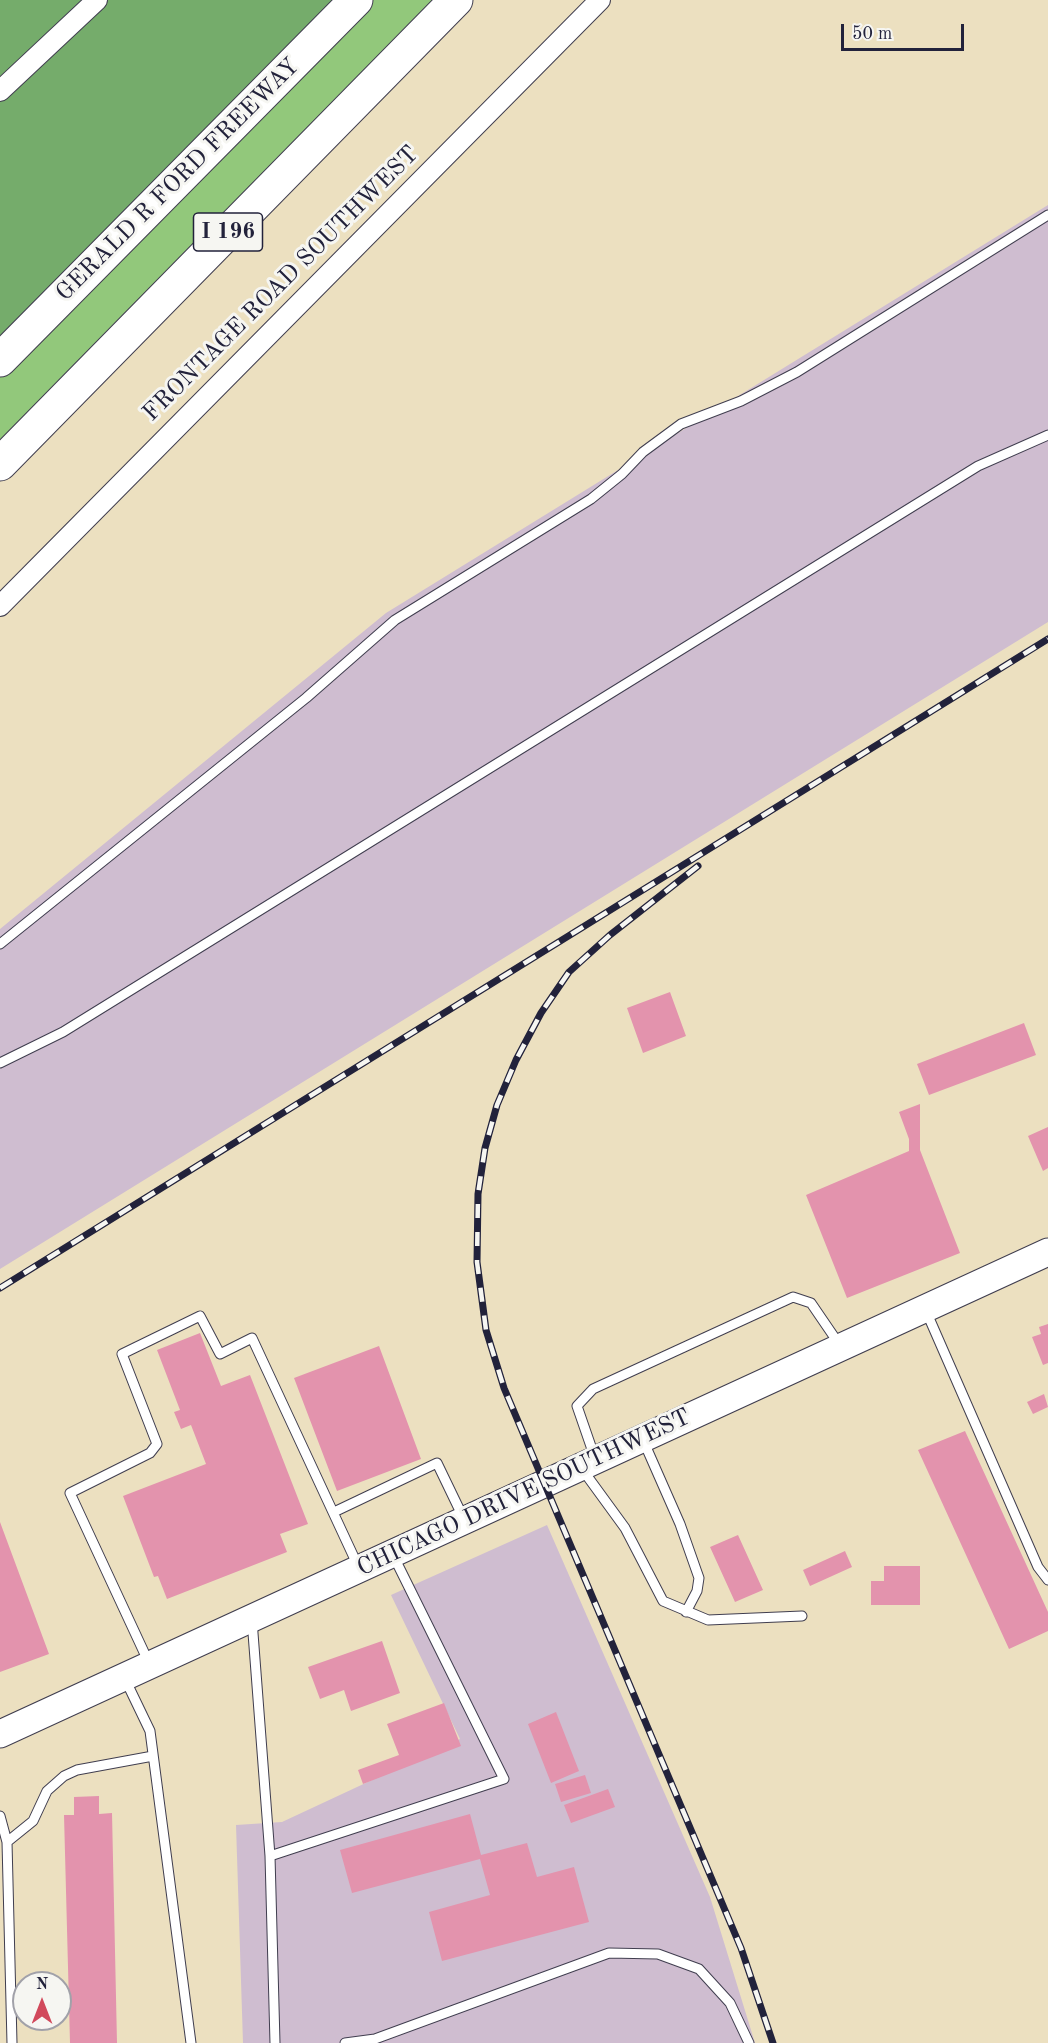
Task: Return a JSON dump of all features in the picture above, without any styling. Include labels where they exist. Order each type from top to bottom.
[{"type":"highway","name":"GERALD R FORD FREEWAY","points":[[0,360],[356,0]]},
{"type":"highway","name":"I 196","points":[[0,464],[456,0]]},
{"type":"main road","name":"CHICAGO DRIVE SOUTHWEST","points":[[0,1734],[1048,1252]]},
{"type":"street","points":[[0,91],[97,0]]},
{"type":"street","name":"FRONTAGE ROAD SOUTHWEST","points":[[0,606],[600,0]]},
{"type":"lane","points":[[0,944],[306,698],[395,620],[591,499],[622,474],[643,452],[681,424],[741,401],[797,372],[1048,215]]},
{"type":"lane","points":[[0,1063],[63,1032],[978,466],[1048,435]]},
{"type":"lane","points":[[802,1616],[708,1620],[663,1601],[588,1463],[577,1406],[593,1389],[793,1297],[811,1303],[841,1347]]},
{"type":"lane","points":[[925,1309],[1038,1567],[1048,1580]]},
{"type":"lane","points":[[150,1665],[70,1492],[150,1453],[157,1444],[122,1354],[200,1316],[220,1354],[252,1338],[359,1568]]},
{"type":"lane","points":[[642,1439],[680,1524],[699,1578],[697,1591],[686,1612]]},
{"type":"lane","points":[[334,1512],[437,1463],[464,1519]]},
{"type":"lane","points":[[270,1856],[504,1779],[392,1553]]},
{"type":"lane","points":[[252,1618],[270,1856],[275,2043]]},
{"type":"lane","points":[[124,1677],[150,1731],[191,2043]]},
{"type":"lane","points":[[7,1842],[33,1821],[47,1791],[64,1776],[77,1770],[153,1756]]},
{"type":"lane","points":[[0,1816],[7,1842],[12,2043]]},
{"type":"lane","points":[[345,2043],[375,2039],[609,1953],[658,1954],[699,1969],[730,2003],[749,2043]]},
{"type":"shaded area","points":[[1048,205],[1048,622],[0,1269],[0,929],[386,613]]},
{"type":"shaded area","points":[[547,1525],[710,1897],[755,2043],[243,2043],[236,1825],[282,1822],[460,1739],[391,1595]]},
{"type":"green space","points":[[0,0],[356,0],[0,360]]},
{"type":"green space","points":[[356,0],[456,0],[0,464],[0,360]]},
{"type":"building","points":[[670,992],[686,1036],[643,1053],[627,1008]]},
{"type":"building","points":[[1024,1023],[1036,1055],[929,1095],[917,1064]]},
{"type":"building","points":[[920,1104],[920,1150],[960,1253],[847,1298],[806,1195],[909,1151],[909,1139],[899,1112]]},
{"type":"building","points":[[1048,1127],[1048,1168],[1043,1171],[1028,1136]]},
{"type":"building","points":[[1048,1324],[1048,1363],[1043,1365],[1032,1337],[1041,1334],[1039,1327]]},
{"type":"building","points":[[200,1333],[221,1386],[250,1375],[308,1524],[280,1534],[287,1552],[167,1599],[158,1576],[154,1577],[123,1496],[206,1464],[191,1425],[181,1429],[174,1412],[180,1410],[157,1350]]},
{"type":"building","points":[[379,1346],[421,1459],[337,1491],[294,1378]]},
{"type":"building","points":[[1044,1394],[1048,1407],[1033,1414],[1027,1402]]},
{"type":"building","points":[[965,1431],[1048,1612],[1048,1631],[1009,1649],[918,1450]]},
{"type":"building","points":[[0,1522],[49,1654],[0,1672]]},
{"type":"building","points":[[738,1535],[763,1590],[735,1602],[710,1547]]},
{"type":"building","points":[[845,1551],[852,1567],[810,1586],[803,1570]]},
{"type":"building","points":[[884,1566],[920,1566],[920,1605],[871,1605],[871,1581],[884,1581]]},
{"type":"building","points":[[382,1641],[400,1693],[351,1711],[344,1690],[320,1699],[308,1667]]},
{"type":"building","points":[[444,1703],[461,1746],[363,1784],[358,1770],[399,1755],[387,1724]]},
{"type":"building","points":[[556,1712],[579,1771],[551,1783],[528,1724]]},
{"type":"building","points":[[585,1775],[591,1793],[561,1802],[555,1784]]},
{"type":"building","points":[[608,1789],[615,1807],[571,1823],[564,1805]]},
{"type":"building","points":[[99,1796],[99,1814],[112,1813],[117,2043],[70,2043],[72,1971],[68,1971],[64,1815],[74,1815],[74,1797]]},
{"type":"building","points":[[470,1814],[481,1855],[527,1843],[537,1877],[574,1867],[589,1922],[442,1961],[429,1912],[490,1895],[480,1859],[352,1893],[340,1850]]},
{"type":"railway","points":[[0,1288],[1048,639]]},
{"type":"railway","points":[[698,866],[610,935],[569,972],[541,1013],[516,1060],[497,1105],[485,1148],[478,1194],[477,1262],[486,1330],[504,1388],[741,1948],[773,2043]]}]
